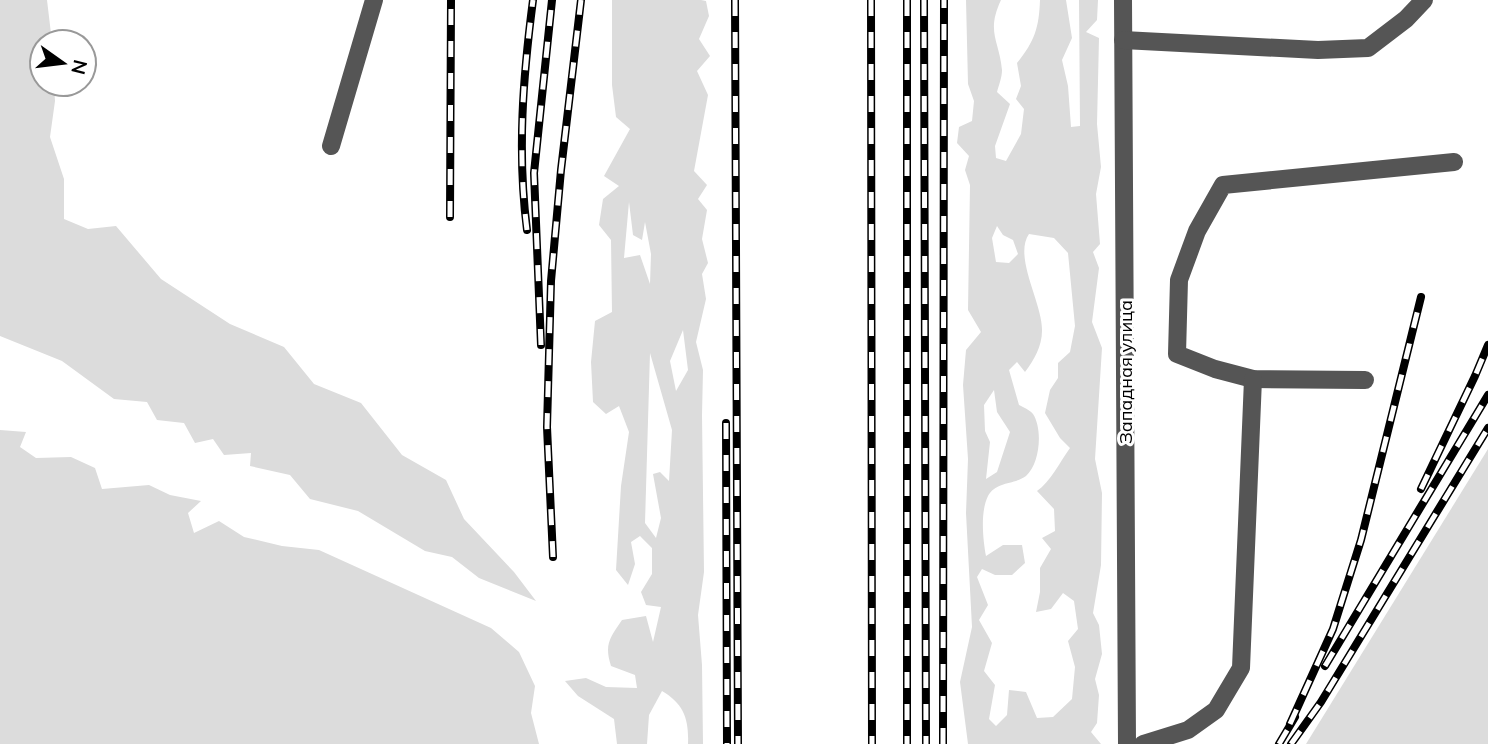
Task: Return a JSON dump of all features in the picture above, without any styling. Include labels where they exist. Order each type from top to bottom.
[{"type":"street","points":[[331,146],[374,0]]},
{"type":"street","name":"Западная улица","points":[[1123,0],[1127,744]]},
{"type":"street","points":[[1123,40],[1318,50],[1368,48],[1406,19],[1424,0]]},
{"type":"street","points":[[1365,380],[1253,379],[1215,369],[1177,354],[1179,280],[1197,231],[1223,185],[1454,162]]},
{"type":"street","points":[[1143,744],[1188,730],[1216,710],[1241,668],[1253,379]]},
{"type":"shaded area","points":[[0,0],[47,0],[50,28],[28,28],[28,98],[55,98],[50,137],[64,179],[64,219],[88,229],[116,226],[161,279],[230,324],[284,347],[314,384],[361,403],[402,455],[446,480],[464,519],[514,572],[536,601],[479,578],[452,557],[425,551],[358,511],[310,499],[290,475],[250,466],[251,453],[224,455],[213,439],[195,443],[184,423],[157,420],[147,402],[114,399],[62,361],[0,336]]},
{"type":"shaded area","points":[[612,0],[706,1],[709,16],[699,39],[710,56],[697,71],[708,95],[694,171],[707,185],[698,199],[707,210],[702,239],[708,263],[702,274],[706,299],[696,342],[703,370],[704,572],[698,615],[703,744],[688,744],[684,713],[675,701],[662,691],[649,715],[647,744],[617,744],[614,719],[578,696],[565,681],[586,678],[606,687],[637,688],[635,675],[611,666],[609,642],[622,620],[646,616],[653,642],[661,607],[646,605],[641,592],[652,574],[652,548],[640,536],[631,542],[635,564],[628,585],[616,570],[621,486],[629,432],[619,406],[606,414],[593,402],[591,362],[595,321],[612,312],[611,240],[599,225],[603,199],[619,186],[604,176],[630,129],[616,117],[612,85]],"holes":[[[629,202],[633,235],[642,240],[645,222],[651,254],[650,284],[640,255],[624,258]],[[683,330],[688,370],[676,391],[670,361]],[[650,353],[672,430],[669,481],[660,472],[653,474],[661,518],[656,538],[645,523]]]},
{"type":"shaded area","points":[[966,0],[1001,0],[994,20],[1002,70],[997,92],[1010,104],[995,146],[996,158],[1006,161],[1021,134],[1024,109],[1016,99],[1021,86],[1017,63],[1035,33],[1040,0],[1066,0],[1072,38],[1062,60],[1068,86],[1071,127],[1080,126],[1079,0],[1098,0],[1097,20],[1086,32],[1099,38],[1097,124],[1101,167],[1096,194],[1100,244],[1093,252],[1099,268],[1092,322],[1102,348],[1095,459],[1102,493],[1101,565],[1093,613],[1099,625],[1102,654],[1095,679],[1099,695],[1097,723],[1091,732],[1101,744],[968,744],[960,682],[972,627],[966,513],[968,459],[963,385],[966,350],[981,332],[968,310],[970,185],[965,170],[969,156],[957,143],[959,127],[972,121],[974,101],[968,84]],"holes":[[[997,226],[1003,235],[1013,240],[1018,254],[1009,263],[996,262],[992,238]],[[1029,234],[1054,238],[1068,253],[1075,326],[1070,352],[1058,363],[1058,378],[1050,390],[1045,413],[1060,438],[1070,448],[1051,477],[1037,491],[1054,509],[1055,531],[1042,538],[1051,549],[1040,568],[1040,592],[1036,612],[1051,609],[1063,593],[1074,601],[1078,629],[1068,641],[1075,667],[1072,699],[1053,717],[1037,718],[1026,692],[1009,690],[1007,715],[996,726],[989,719],[995,685],[984,671],[992,643],[979,620],[988,605],[977,577],[982,569],[995,575],[1012,575],[1025,563],[1022,545],[1003,545],[986,556],[983,526],[985,503],[991,491],[1026,476],[1031,471],[1037,455],[1039,437],[1036,420],[1032,413],[1019,405],[1009,370],[1017,362],[1025,372],[1037,353],[1042,337],[1041,320],[1026,268],[1025,244]],[[994,390],[997,412],[1010,432],[997,472],[986,479],[990,442],[985,431],[984,405]]]},
{"type":"shaded area","points":[[0,430],[26,432],[20,447],[36,458],[71,457],[95,468],[102,489],[149,485],[170,495],[201,501],[188,513],[194,533],[219,521],[244,537],[282,546],[319,550],[491,628],[519,652],[535,686],[531,713],[539,744],[0,744]]},
{"type":"shaded area","points":[[1488,449],[1488,744],[1306,744]]},
{"type":"railway","points":[[450,217],[451,0]]},
{"type":"railway","points":[[527,230],[522,172],[522,115],[533,0]]},
{"type":"railway","points":[[541,345],[534,173],[552,0]]},
{"type":"railway","points":[[553,557],[547,427],[551,281],[581,0]]},
{"type":"railway","points":[[735,0],[738,744]]},
{"type":"railway","points":[[871,0],[872,744]]},
{"type":"railway","points":[[907,0],[907,744]]},
{"type":"railway","points":[[924,0],[926,744]]},
{"type":"railway","points":[[943,744],[944,0]]},
{"type":"railway","points":[[1290,724],[1333,629],[1361,540],[1421,297]]},
{"type":"railway","points":[[1421,489],[1488,345]]},
{"type":"railway","points":[[1325,666],[1488,395]]},
{"type":"railway","points":[[726,423],[727,744]]},
{"type":"railway","points":[[1291,744],[1321,702],[1488,428]]},
{"type":"railway","points":[[1279,744],[1295,717]]}]
